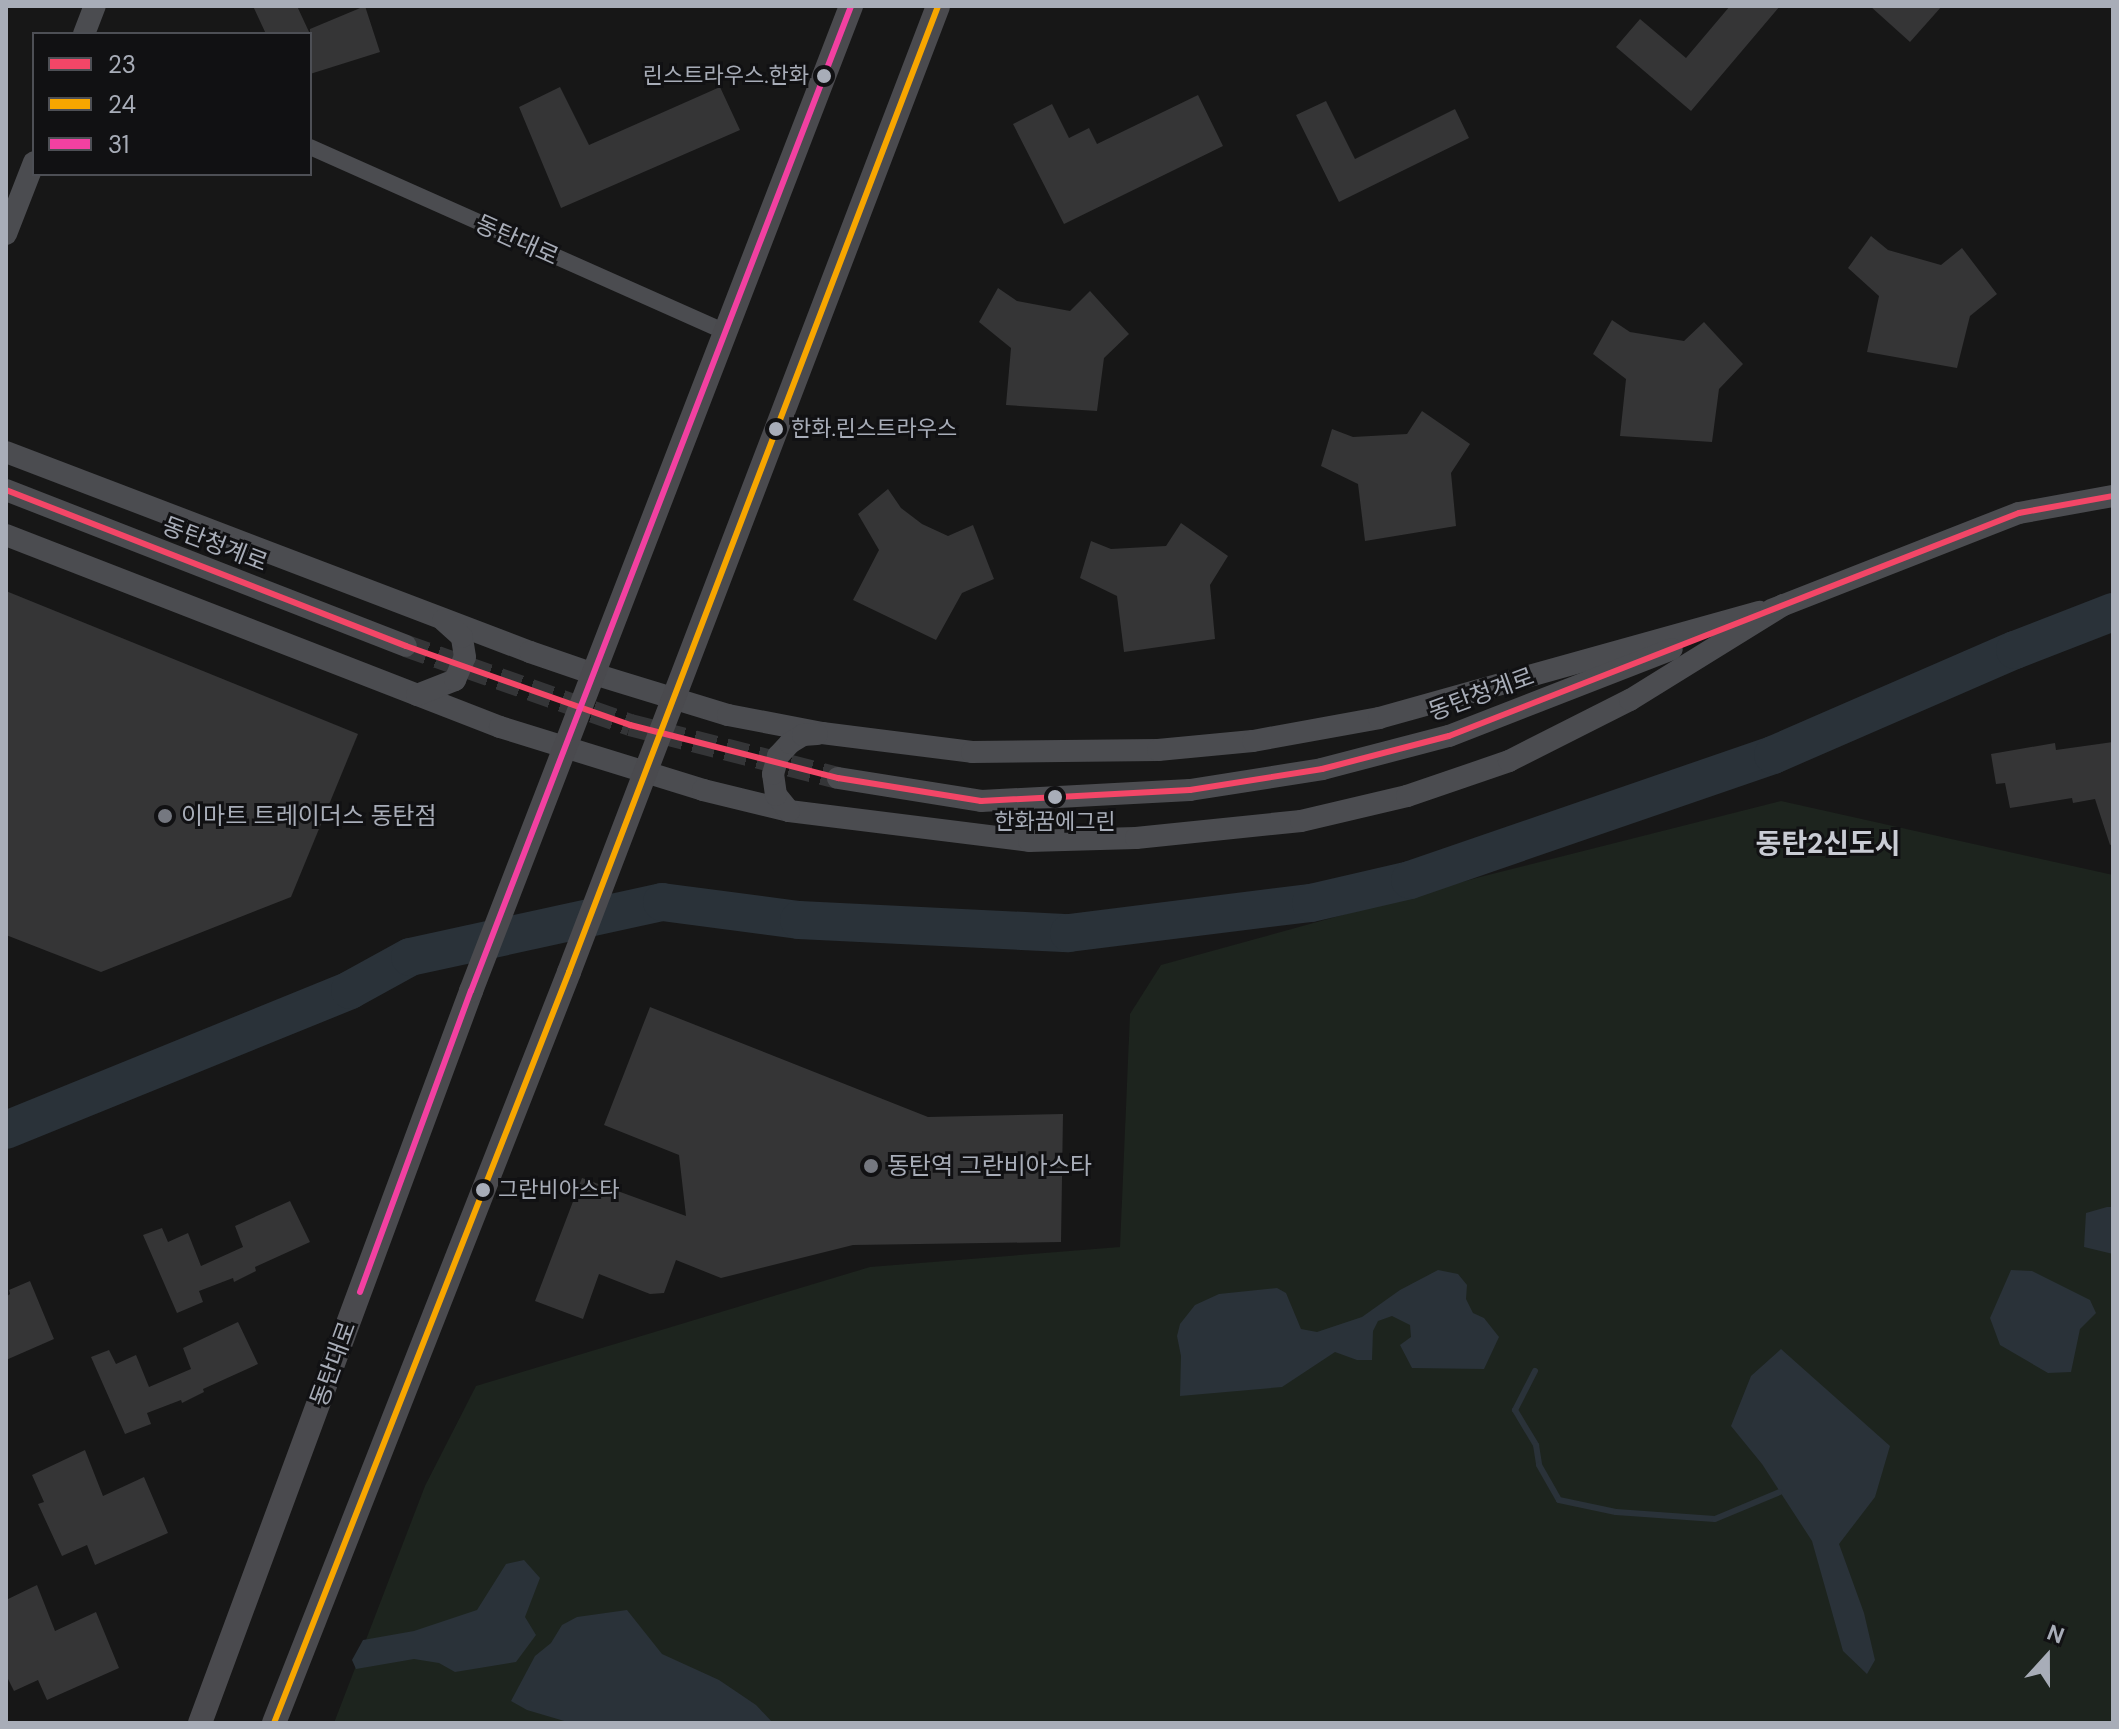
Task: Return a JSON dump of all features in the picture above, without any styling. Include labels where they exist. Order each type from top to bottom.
[{"type":"main road","name":"동탄대로","points":[[200,1723],[471,991],[851,6]]},
{"type":"main road","points":[[274,1723],[569,972],[938,6]]},
{"type":"street","points":[[85,32],[95,6]]},
{"type":"street","name":"동탄대로","points":[[312,148],[725,332]]},
{"type":"street","points":[[6,234],[32,167]]},
{"type":"street","points":[[6,452],[594,674],[728,715],[822,733],[972,752],[1158,750],[1253,741],[1379,718],[1783,605]]},
{"type":"street","name":"동탄청계로","points":[[6,490],[406,646]]},
{"type":"street","name":"동탄청계로","points":[[838,778],[981,801],[1190,790],[1322,769],[1449,736],[2019,513],[2113,496]]},
{"type":"street","points":[[6,535],[500,727],[565,749],[703,790],[789,811],[1029,841],[1136,838],[1301,821],[1407,796],[1509,761],[1630,700],[1783,605]]},
{"type":"street","points":[[417,695],[455,680],[465,657],[462,637],[440,617]]},
{"type":"street","points":[[789,811],[776,795],[773,774],[778,756],[803,735],[822,733]]},
{"type":"shaded area","points":[[1781,801],[2113,875],[2113,1723],[334,1723],[425,1486],[476,1386],[870,1267],[1120,1247],[1130,1014],[1161,965],[1480,877]]},
{"type":"shaded area","points":[[2113,1207],[2113,1254],[2084,1247],[2086,1213]]},
{"type":"shaded area","points":[[1438,1270],[1458,1274],[1467,1285],[1466,1299],[1473,1313],[1484,1318],[1499,1337],[1484,1369],[1412,1368],[1400,1345],[1411,1337],[1410,1325],[1392,1316],[1378,1321],[1373,1331],[1372,1360],[1357,1360],[1335,1352],[1282,1387],[1180,1396],[1181,1356],[1177,1336],[1180,1324],[1195,1305],[1219,1294],[1277,1288],[1286,1293],[1301,1329],[1317,1332],[1362,1317],[1400,1290]]},
{"type":"shaded area","points":[[2011,1270],[2032,1271],[2090,1300],[2096,1313],[2080,1329],[2071,1372],[2048,1373],[2000,1345],[1990,1318]]},
{"type":"shaded area","points":[[1781,1349],[1890,1446],[1875,1497],[1839,1544],[1864,1613],[1875,1660],[1867,1674],[1843,1651],[1812,1541],[1762,1464],[1731,1426],[1751,1376]]},
{"type":"shaded area","points":[[524,1560],[540,1578],[525,1617],[536,1635],[516,1662],[455,1672],[439,1663],[414,1659],[356,1669],[352,1660],[363,1640],[414,1631],[477,1610],[506,1564]]},
{"type":"shaded area","points":[[627,1610],[662,1654],[719,1680],[756,1705],[773,1723],[571,1723],[527,1710],[511,1701],[535,1656],[551,1643],[562,1625],[577,1617]]},
{"type":"building","points":[[253,6],[297,6],[309,32],[265,32]]},
{"type":"building","points":[[365,6],[380,52],[312,73],[310,29]]},
{"type":"building","points":[[1730,6],[1780,6],[1691,111],[1616,47],[1640,19],[1686,58]]},
{"type":"building","points":[[1870,6],[1942,6],[1910,42]]},
{"type":"building","points":[[560,87],[589,145],[720,87],[740,130],[561,208],[519,107]]},
{"type":"building","points":[[1198,95],[1223,146],[1064,224],[1013,124],[1052,104],[1069,138],[1089,128],[1097,144]]},
{"type":"building","points":[[1326,101],[1355,159],[1455,109],[1469,138],[1339,202],[1296,115]]},
{"type":"building","points":[[1871,236],[1888,250],[1941,265],[1962,248],[1997,294],[1970,316],[1957,368],[1867,352],[1879,296],[1848,268]]},
{"type":"building","points":[[998,288],[1017,301],[1070,311],[1090,291],[1129,334],[1104,358],[1097,411],[1006,405],[1011,348],[979,322]]},
{"type":"building","points":[[1612,320],[1630,332],[1684,341],[1704,322],[1743,364],[1719,389],[1712,442],[1620,436],[1626,379],[1593,354]]},
{"type":"building","points":[[1422,411],[1470,444],[1451,473],[1456,526],[1365,541],[1358,484],[1321,466],[1332,429],[1353,437],[1407,434]]},
{"type":"building","points":[[888,489],[901,508],[922,524],[948,536],[973,525],[994,579],[962,593],[936,640],[853,600],[879,550],[858,514]]},
{"type":"building","points":[[1181,523],[1228,556],[1210,585],[1215,639],[1124,652],[1117,596],[1080,578],[1091,541],[1111,549],[1166,546]]},
{"type":"building","name":"이마트 트레이더스 동탄점","points":[[6,591],[358,734],[291,897],[101,972],[6,935]]},
{"type":"building","points":[[2113,742],[2113,844],[2110,845],[2095,799],[2073,803],[2072,798],[2010,808],[2005,783],[1996,784],[1991,754],[2055,743],[2056,750]]},
{"type":"building","name":"동탄역 그란비아스타","points":[[650,1007],[928,1117],[1063,1114],[1061,1242],[853,1245],[721,1278],[676,1260],[664,1293],[650,1294],[599,1274],[583,1319],[535,1301],[582,1178],[686,1216],[679,1155],[604,1125]]},
{"type":"building","points":[[290,1201],[310,1242],[255,1267],[256,1271],[234,1282],[233,1278],[199,1291],[203,1302],[177,1313],[143,1235],[162,1228],[168,1242],[188,1233],[201,1266],[243,1247],[235,1226]]},
{"type":"building","points":[[30,1281],[54,1339],[6,1360],[6,1297],[10,1294],[9,1290]]},
{"type":"building","points":[[238,1322],[258,1364],[203,1389],[204,1392],[182,1403],[181,1400],[147,1413],[151,1424],[125,1434],[91,1357],[109,1350],[116,1364],[136,1355],[149,1387],[191,1369],[183,1348]]},
{"type":"building","points":[[85,1450],[103,1496],[144,1477],[168,1533],[95,1565],[87,1545],[62,1556],[38,1504],[44,1502],[32,1475]]},
{"type":"building","points":[[37,1585],[55,1631],[96,1612],[119,1668],[47,1700],[38,1680],[14,1691],[6,1675],[6,1600]]},
{"type":"waterway","points":[[6,1130],[350,990],[410,957],[662,902],[799,920],[1069,933],[1311,903],[1410,880],[1773,755],[2015,650],[2113,612]]},
{"type":"waterway","points":[[1535,1371],[1515,1410],[1536,1445],[1539,1465],[1559,1500],[1616,1512],[1715,1519],[1780,1492]]},
{"type":"tunnel","points":[[406,646],[630,725],[838,778]]},
{"type":"transit line","name":"31","points":[[360,1292],[471,991],[851,6]]},
{"type":"transit line","name":"24","points":[[274,1723],[569,972],[938,6]]},
{"type":"transit line","name":"23","points":[[6,490],[406,646],[630,725],[838,778],[981,801],[1190,790],[1322,769],[1449,736],[2019,513],[2113,496]]},
{"type":"place","name":"린스트라우스.한화","points":[[824,76]]},
{"type":"place","name":"한화.린스트라우스","points":[[776,429]]},
{"type":"place","name":"한화꿈에그린","points":[[1055,797]]},
{"type":"place","name":"이마트 트레이더스 동탄점","points":[[165,816]]},
{"type":"place","name":"동탄역 그란비아스타","points":[[871,1166]]},
{"type":"place","name":"그란비아스타","points":[[483,1190]]},
{"type":"district","name":"동탄2신도시","points":[[1828,844]]}]
